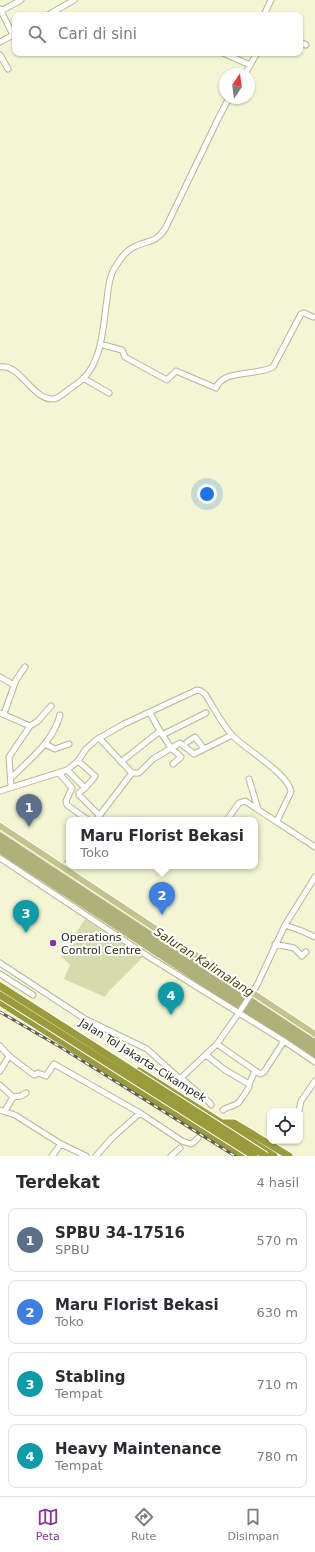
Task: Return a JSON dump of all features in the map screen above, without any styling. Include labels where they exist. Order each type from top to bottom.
[{"type":"highway","name":"Jalan Tol Jakarta–Cikampek","points":[[0,983],[274,1156]]},
{"type":"highway","points":[[0,986],[266,1156]]},
{"type":"highway","points":[[0,996],[254,1156]]},
{"type":"highway","points":[[0,1002],[241,1156]]},
{"type":"highway","points":[[222,1123],[234,1123],[289,1156]]},
{"type":"main road","points":[[0,826],[315,1034]]},
{"type":"street","points":[[12,31],[0,10],[21,0]]},
{"type":"street","points":[[53,12],[74,0]]},
{"type":"street","points":[[265,12],[271,0]]},
{"type":"street","points":[[0,42],[12,35]]},
{"type":"street","points":[[0,55],[8,69]]},
{"type":"street","points":[[230,56],[250,65]]},
{"type":"street","points":[[248,68],[256,56]]},
{"type":"street","points":[[0,367],[6,367],[13,370],[36,392],[50,399],[54,399],[59,396],[83,378],[95,359],[100,344],[109,286],[114,269],[130,249],[153,241],[165,230],[226,104]]},
{"type":"street","points":[[100,344],[122,350],[125,357],[167,380],[176,371],[216,388],[219,382],[224,379],[240,374],[260,372],[272,368],[301,314],[304,313],[313,317]]},
{"type":"street","points":[[83,378],[109,393]]},
{"type":"street","points":[[25,667],[14,685],[2,713],[30,726]]},
{"type":"street","points":[[0,677],[14,685]]},
{"type":"street","points":[[0,791],[11,786],[68,770],[78,761],[86,749],[99,738],[124,724],[192,692],[201,691],[232,735],[284,778],[291,790],[276,821]]},
{"type":"street","points":[[11,786],[9,758],[30,726],[51,706]]},
{"type":"street","points":[[150,713],[171,748],[181,757],[173,764]]},
{"type":"street","points":[[121,762],[161,733],[206,713]]},
{"type":"street","points":[[11,778],[45,744],[55,729],[60,715]]},
{"type":"street","points":[[99,738],[132,773],[139,773],[153,759],[181,743],[194,754],[232,735]]},
{"type":"street","points":[[187,742],[195,737],[204,750]]},
{"type":"street","points":[[45,744],[54,749],[69,744]]},
{"type":"street","points":[[78,761],[94,776],[94,778],[79,793],[79,795],[97,817]]},
{"type":"street","points":[[68,770],[85,788]]},
{"type":"street","points":[[59,773],[72,788],[66,801],[67,805],[84,817]]},
{"type":"street","points":[[99,817],[132,773]]},
{"type":"street","points":[[249,780],[258,809]]},
{"type":"street","points":[[229,817],[242,801],[245,801],[315,846]]},
{"type":"street","points":[[0,858],[106,929],[315,1062]]},
{"type":"street","points":[[181,1078],[217,1044],[252,993],[285,925],[315,877]]},
{"type":"street","points":[[285,925],[315,937]]},
{"type":"street","points":[[275,944],[294,948],[302,956],[306,952]]},
{"type":"street","points":[[0,963],[84,1019],[147,1049],[211,1105]]},
{"type":"street","points":[[0,974],[33,995]]},
{"type":"street","points":[[217,1044],[260,1074],[264,1072],[284,1041]]},
{"type":"street","points":[[0,1046],[9,1056],[34,1075],[38,1073],[46,1076],[54,1064],[187,1143],[193,1143],[198,1138]]},
{"type":"street","points":[[0,1071],[9,1056]]},
{"type":"street","points":[[206,1056],[225,1070],[249,1084]]},
{"type":"street","points":[[223,1110],[229,1106],[237,1104],[249,1086],[255,1071]]},
{"type":"street","points":[[300,1108],[301,1101],[315,1082]]},
{"type":"street","points":[[0,1085],[13,1097]]},
{"type":"street","points":[[26,1093],[21,1096],[13,1097],[3,1110],[27,1122],[79,1155],[86,1156]]},
{"type":"street","points":[[96,1156],[112,1138],[140,1114]]},
{"type":"street","points":[[52,1156],[61,1144]]},
{"type":"street","points":[[171,1156],[180,1148]]},
{"type":"shaded area","points":[[0,826],[252,995],[315,1034],[315,1039],[0,832]]},
{"type":"shaded area","points":[[0,832],[315,1039],[315,1060],[0,854]]},
{"type":"shaded area","points":[[85,919],[143,957],[109,991],[105,997],[64,979],[70,965],[61,956]]},
{"type":"railway","points":[[0,1012],[62,1048],[235,1156]]},
{"type":"place","name":"SPBU 34-17516","points":[[29,827]]},
{"type":"place","name":"Maru Florist Bekasi","points":[[162,915]]},
{"type":"place","name":"Stabling","points":[[26,933]]},
{"type":"place","name":"Operations Control Centre","points":[[53,943]]},
{"type":"place","name":"Heavy Maintenance","points":[[171,1015]]},
{"type":"water label","name":"Saluran Kalimalang","points":[[204,962]]}]
